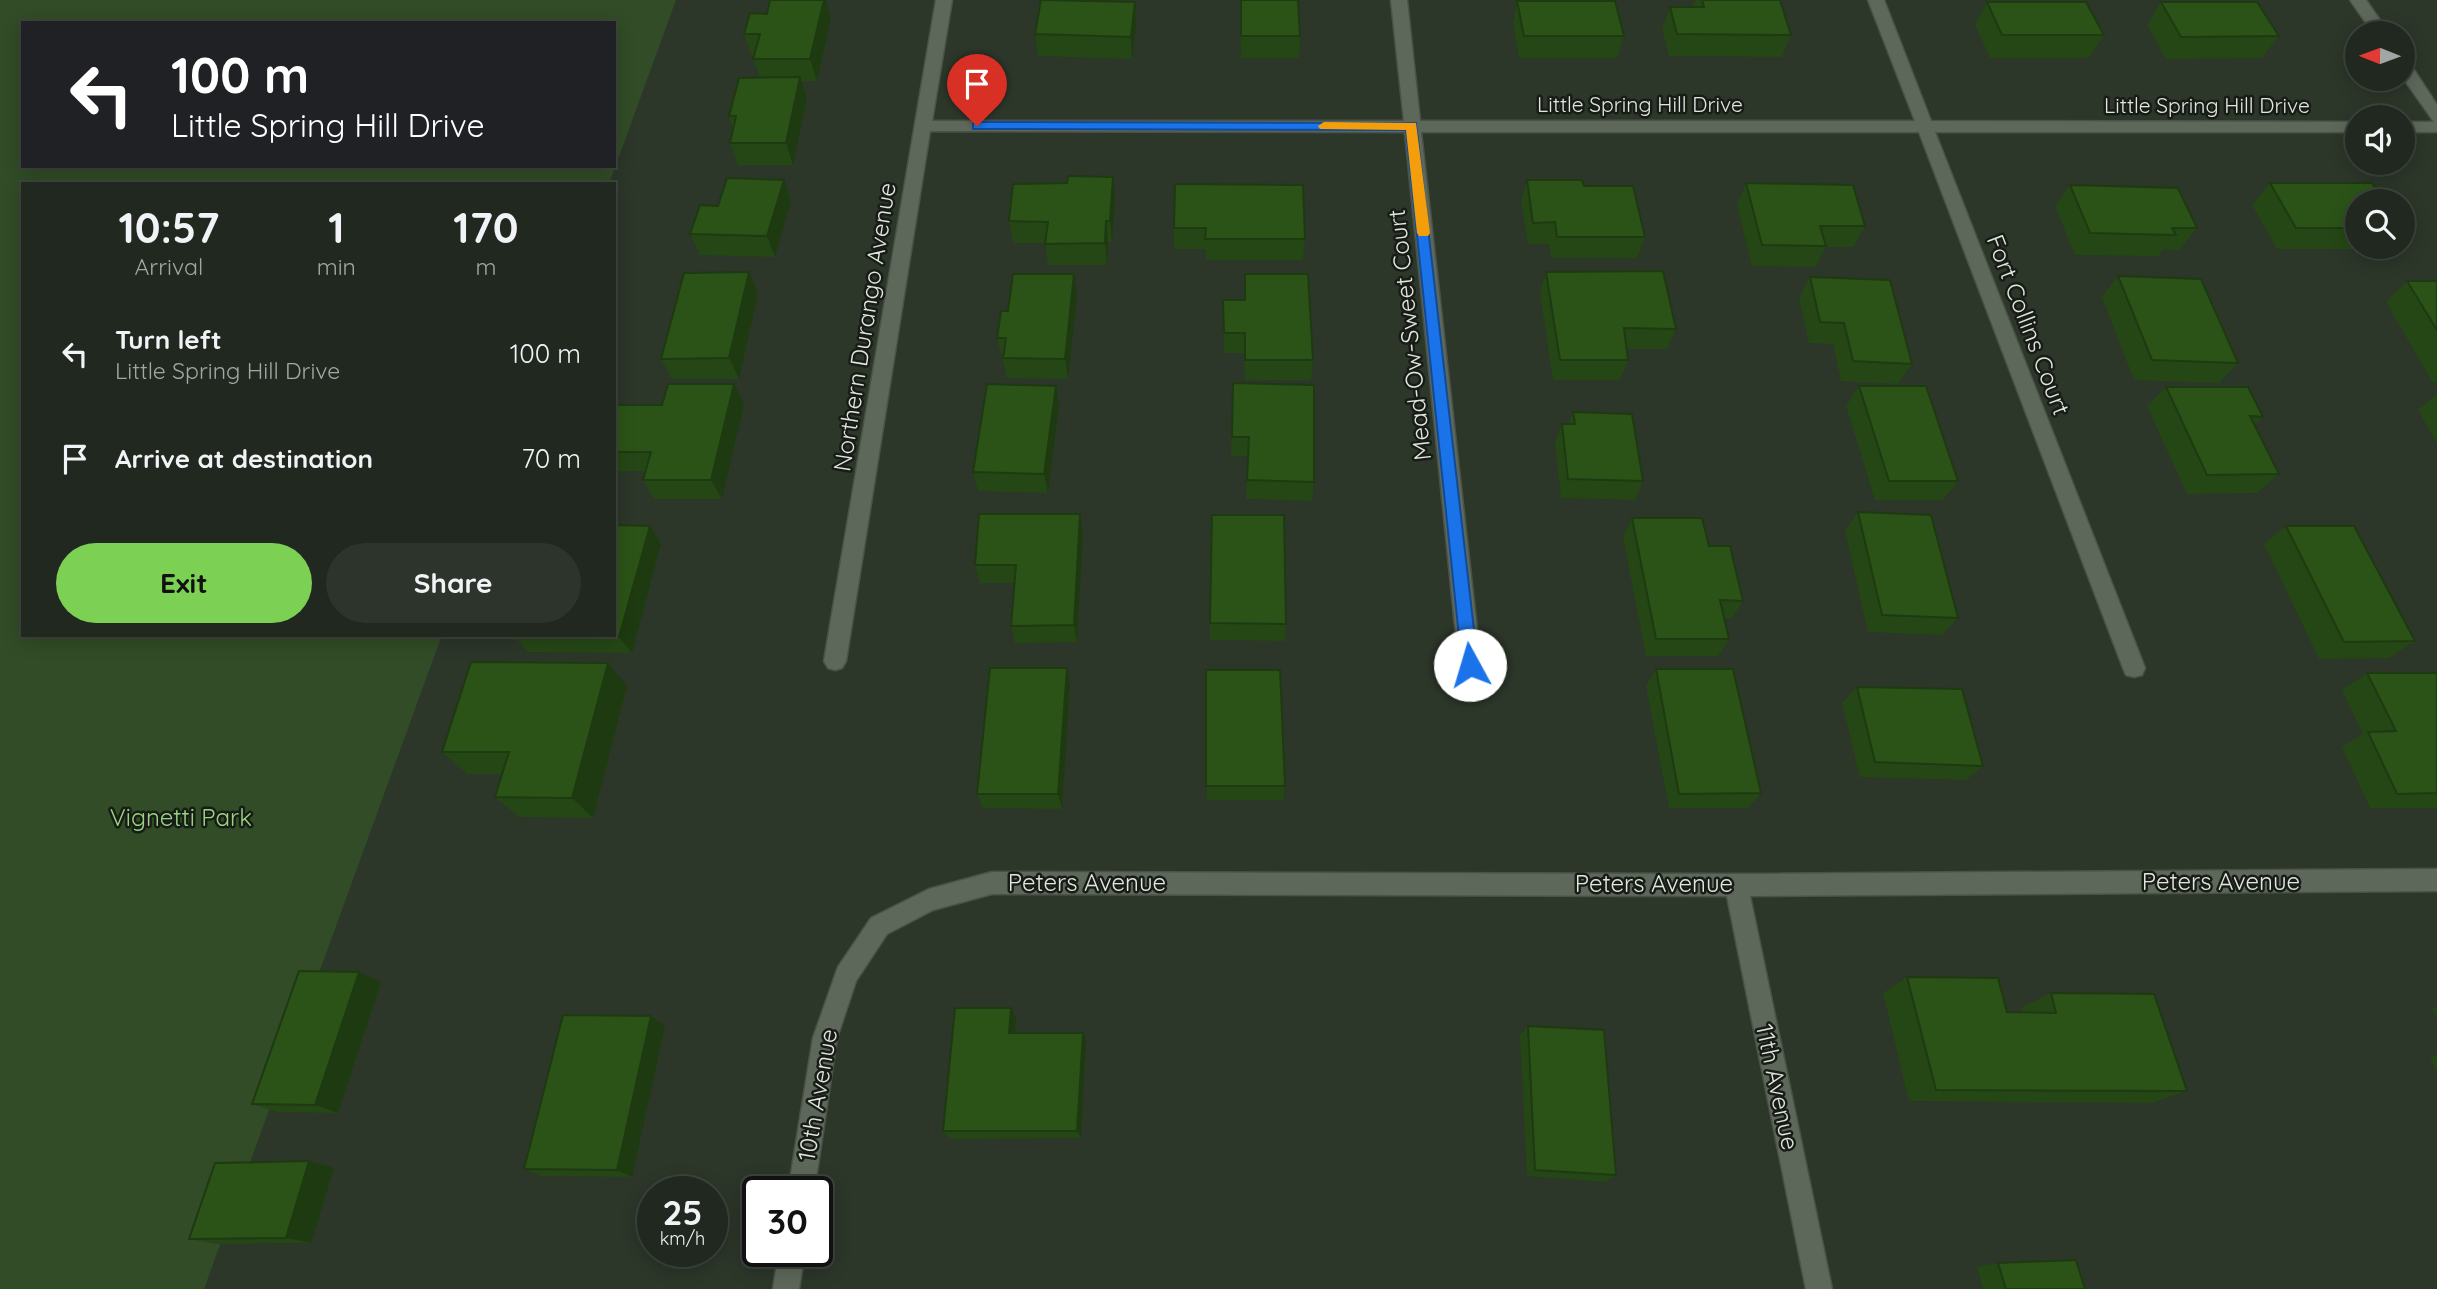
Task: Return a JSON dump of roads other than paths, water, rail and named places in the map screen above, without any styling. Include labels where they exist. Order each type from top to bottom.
[{"type":"street","name":"Northern Durango Avenue","points":[[835,661],[944,0]]},
{"type":"street","name":"Mead-Ow-Sweet Court","points":[[1399,0],[1470,665]]},
{"type":"street","name":"Fort Collins Court","points":[[1876,0],[2134,668]]},
{"type":"street","points":[[2358,0],[2373,21]]},
{"type":"street","points":[[2415,84],[2437,117]]},
{"type":"street","name":"Little Spring Hill Drive","points":[[923,126],[2345,127]]},
{"type":"street","points":[[2415,127],[2437,127]]},
{"type":"street","name":"Peters Avenue","points":[[879,926],[929,900],[992,883],[1736,885],[2437,880]]},
{"type":"street","name":"11th Avenue","points":[[1736,885],[1819,1289]]},
{"type":"street","name":"10th Avenue","points":[[803,1176],[825,1038],[846,975],[879,926]]},
{"type":"street","points":[[786,1289],[789,1267]]},
{"type":"park label","name":"Vignetti Park","points":[[181,818]]}]
